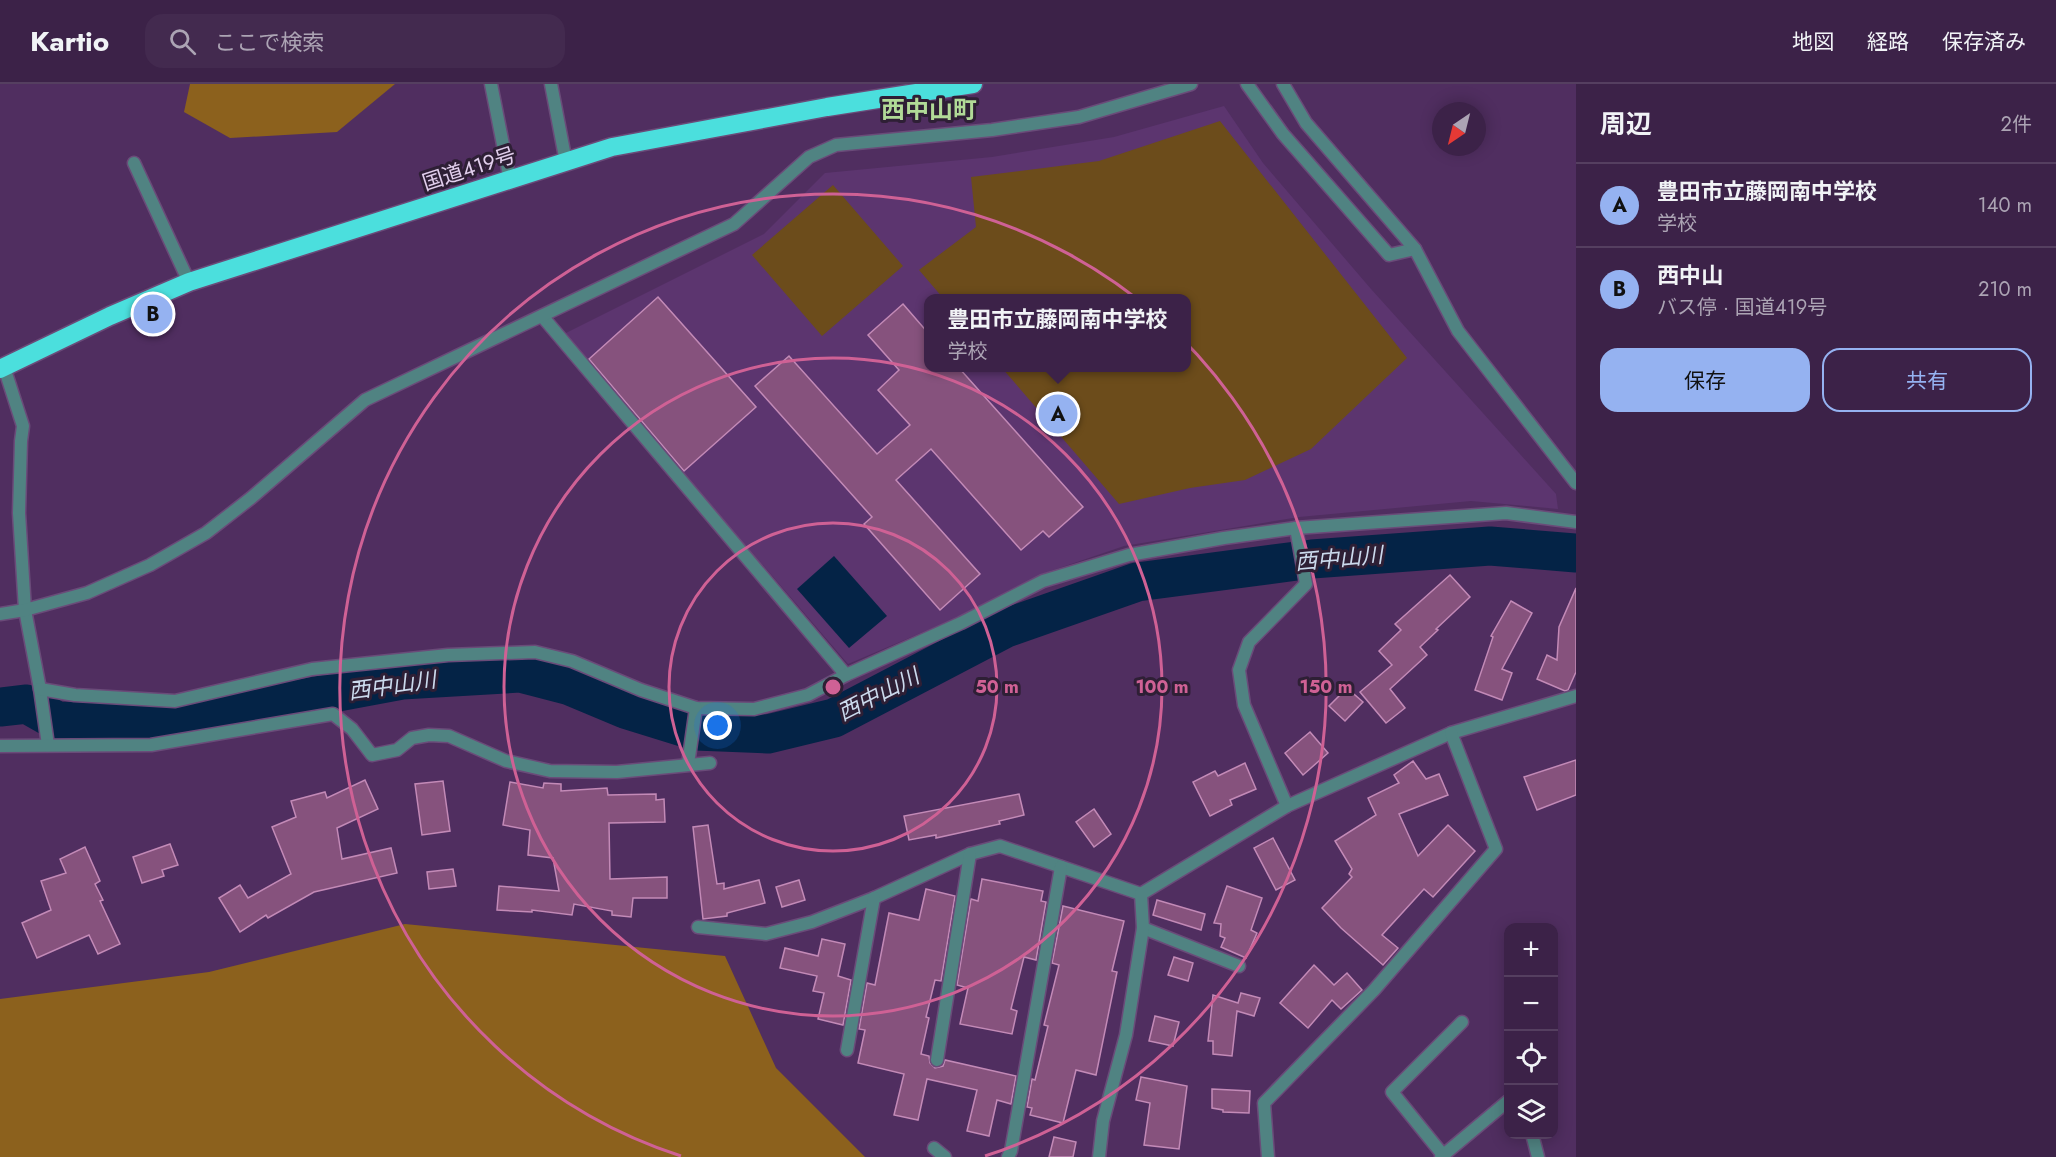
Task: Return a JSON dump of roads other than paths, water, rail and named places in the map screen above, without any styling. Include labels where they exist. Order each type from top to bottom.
[{"type":"highway","name":"国道419号","points":[[2,368],[110,316],[189,282],[612,147],[827,107],[973,84]]},
{"type":"street","points":[[490,84],[510,180]]},
{"type":"street","points":[[550,84],[566,162]]},
{"type":"street","points":[[0,614],[25,610],[87,592],[150,565],[206,533],[251,498],[365,400],[734,224],[809,157],[836,145],[992,130],[1079,117],[1191,84]]},
{"type":"street","points":[[1247,84],[1283,134],[1389,255],[1414,249]]},
{"type":"street","points":[[1283,84],[1306,123],[1414,249],[1458,331],[1576,483]]},
{"type":"street","points":[[134,163],[189,282]]},
{"type":"street","points":[[542,316],[846,675]]},
{"type":"street","points":[[2,368],[23,426],[19,513],[25,610],[48,745]]},
{"type":"street","points":[[40,695],[175,700],[312,669],[448,654],[535,652],[573,661],[695,713],[754,709],[808,695],[846,675],[961,623],[1043,581],[1129,555],[1224,538],[1506,513],[1576,522]]},
{"type":"street","points":[[1287,806],[1244,705],[1239,670],[1249,642],[1306,584],[1297,533]]},
{"type":"street","points":[[698,927],[766,934],[812,922],[874,898],[970,854],[1000,846],[1141,894],[1287,806],[1451,733],[1576,696]]},
{"type":"street","points":[[688,759],[695,713]]},
{"type":"street","points":[[0,746],[151,745],[333,714],[352,729],[372,755],[397,750],[412,738],[429,735],[448,736],[506,760],[550,771],[617,772],[688,759],[710,762]]},
{"type":"street","points":[[1268,1157],[1264,1103],[1374,990],[1496,849],[1451,733]]},
{"type":"street","points":[[937,1060],[970,854]]},
{"type":"street","points":[[1008,1157],[1011,1151],[1061,867]]},
{"type":"street","points":[[1099,1157],[1103,1121],[1126,1035],[1143,928],[1141,894]]},
{"type":"street","points":[[847,1050],[874,898]]},
{"type":"street","points":[[1143,928],[1239,966]]},
{"type":"street","points":[[1462,1022],[1392,1092],[1442,1156],[1504,1105]]},
{"type":"street","points":[[1534,1139],[1539,1157]]},
{"type":"street","points":[[934,1148],[945,1157]]},
{"type":"water","points":[[834,556],[887,616],[849,648],[797,589]]},
{"type":"waterway","name":"西中山川","points":[[0,707],[27,704],[57,721],[111,723],[236,711],[402,680],[520,673],[570,686],[625,709],[696,731],[768,734],[834,718],[1006,628],[1137,582],[1312,559],[1490,546],[1576,553]]},
{"type":"place","name":"西中山","points":[[153,314]]},
{"type":"place","name":"豊田市立藤岡南中学校","points":[[1058,414]]},
{"type":"district","name":"西中山町","points":[[929,109]]}]
